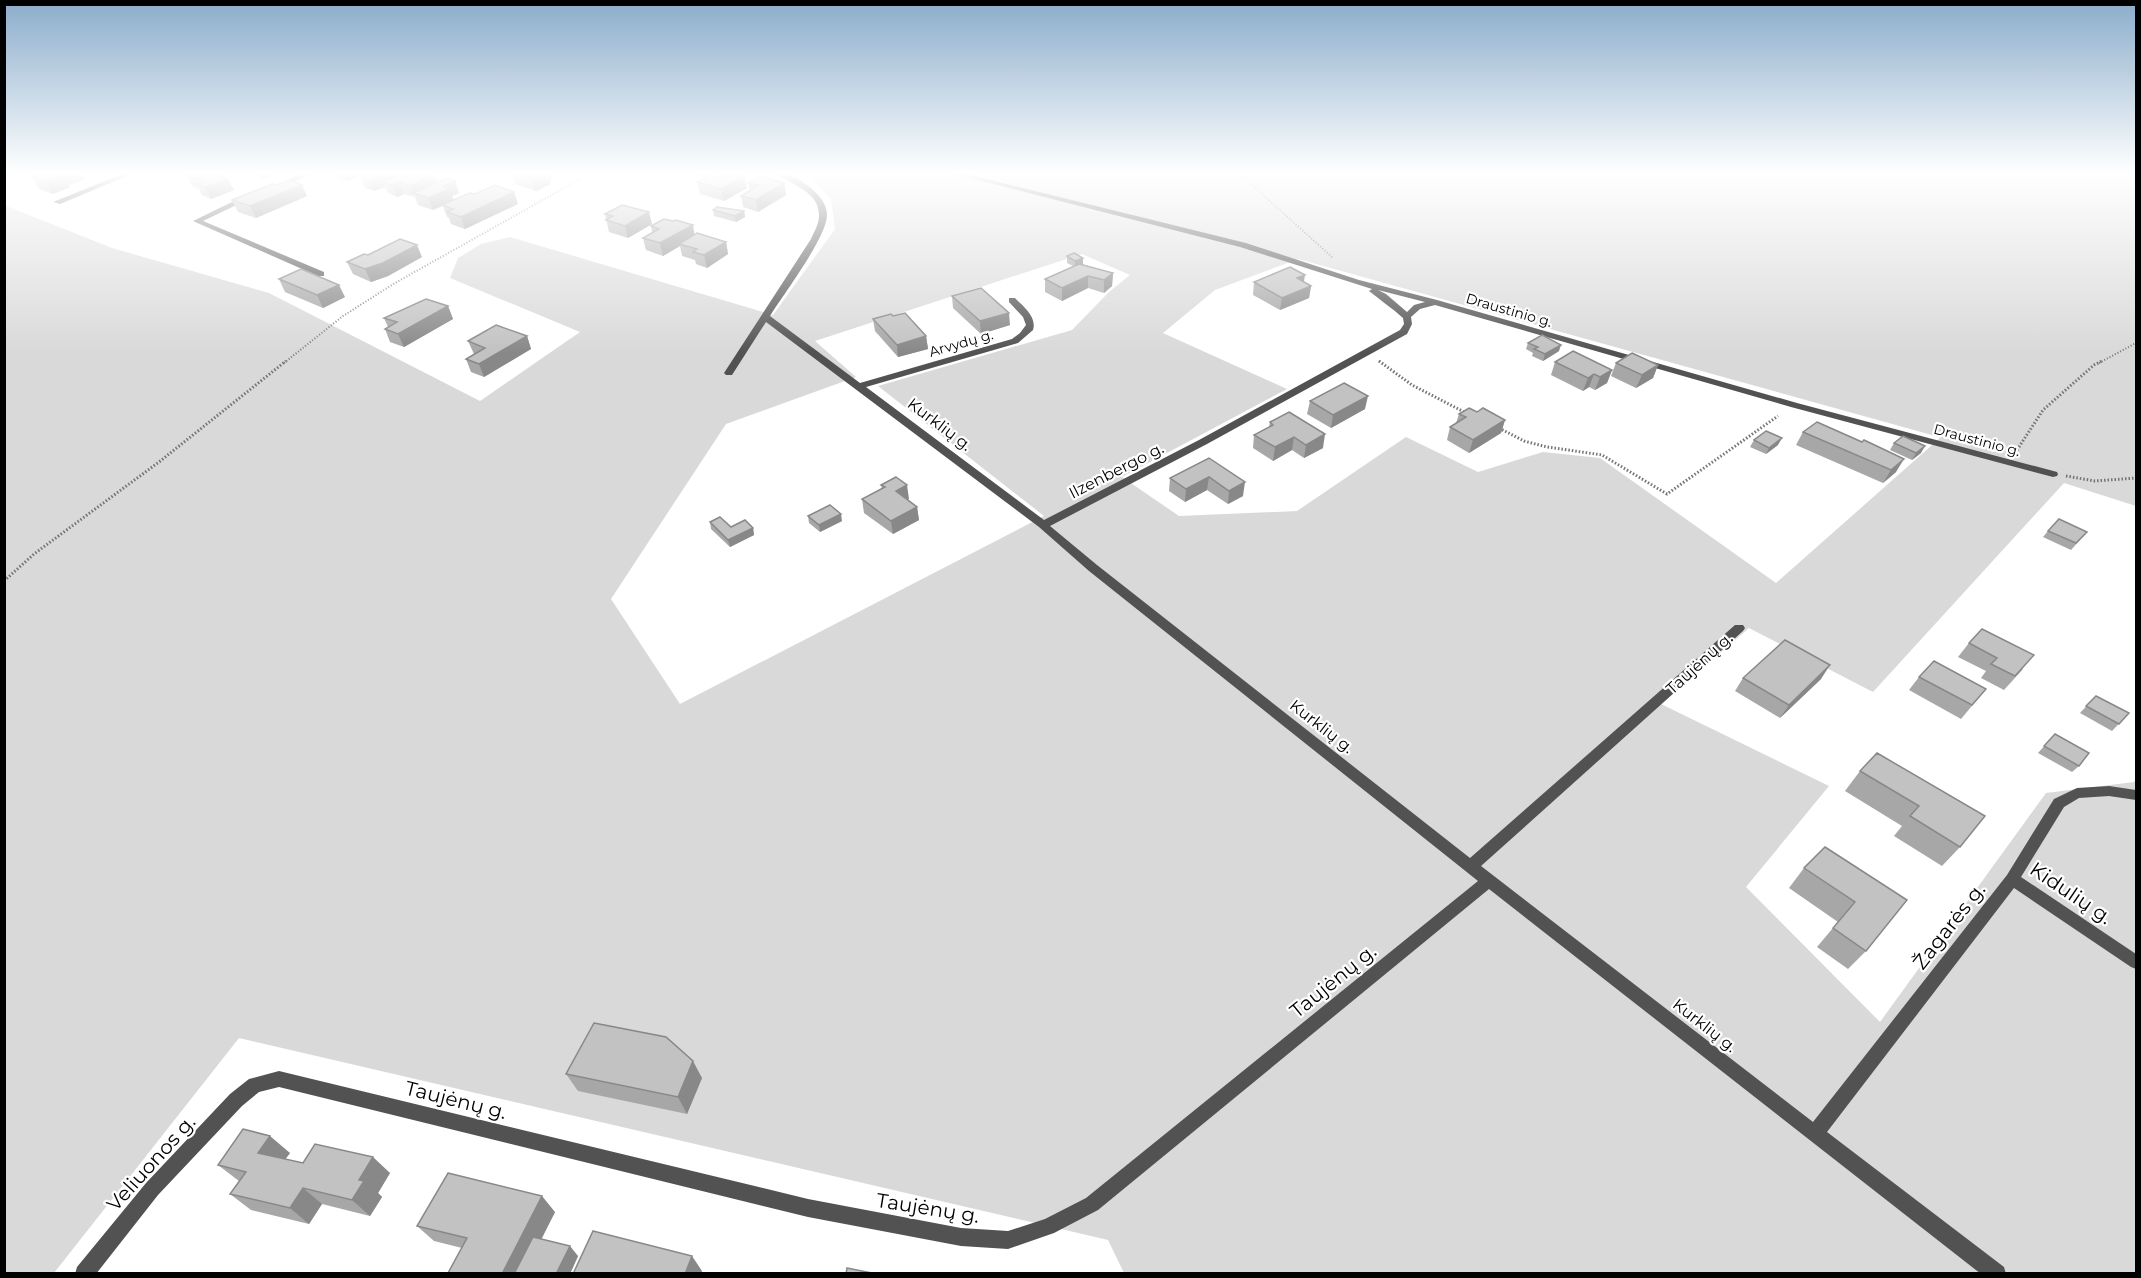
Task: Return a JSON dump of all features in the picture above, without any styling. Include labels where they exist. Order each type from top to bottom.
[{"type":"street","points":[[226,234],[321,274]]},
{"type":"street","points":[[729,373],[817,234]]},
{"type":"street","name":"Draustinio g.","points":[[1197,234],[1243,245],[1356,282],[1434,302],[1794,405],[2054,474]]},
{"type":"street","points":[[1356,282],[1383,296],[1407,318],[1417,307],[1434,302]]},
{"type":"street","name":"Arvydų g.","points":[[860,386],[1015,341],[1027,334],[1031,327],[1030,320],[1012,300]]},
{"type":"street","name":"Kurklių g.","points":[[766,317],[1043,525],[1093,568],[1489,881],[1997,1274]]},
{"type":"street","name":"Ilzenbergo g.","points":[[1043,525],[1203,442],[1404,332],[1408,324],[1407,318]]},
{"type":"street","name":"Taujėnų g.","points":[[1471,866],[1739,628]]},
{"type":"street","name":"Žagarės g.","points":[[1815,1133],[2012,879],[2060,803],[2077,793],[2109,791],[2136,795]]},
{"type":"street","name":"Kidulių g.","points":[[2012,879],[2136,962]]},
{"type":"street","name":"Taujėnų g.","points":[[255,1085],[279,1078],[808,1208],[962,1237],[1008,1240],[1048,1227],[1092,1204],[1489,881]]},
{"type":"street","name":"Veliuonos g.","points":[[84,1274],[152,1189],[236,1100],[255,1085]]},
{"type":"path","points":[[4,581],[34,554],[159,462],[343,316],[395,283],[483,234]]},
{"type":"path","points":[[1309,234],[1356,282]]},
{"type":"path","points":[[2008,463],[2043,410],[2094,365],[2136,343]]},
{"type":"path","points":[[1367,352],[1412,386],[1473,416]]},
{"type":"path","points":[[1493,426],[1524,441],[1547,447],[1602,455],[1667,494],[1794,405]]},
{"type":"path","points":[[2054,474],[2095,481],[2136,478]]},
{"type":"shaded area","points":[[4,234],[76,234],[112,248],[269,293],[480,401],[580,332],[450,278],[458,258],[481,244],[510,237],[773,315],[832,234],[2136,234],[2136,506],[2064,483],[1873,692],[1749,628],[1661,704],[1829,786],[1746,887],[1880,1022],[2046,793],[2134,782],[2136,779],[2136,1273],[1124,1273],[1108,1240],[239,1038],[54,1273],[5,1273]],"holes":[[[1082,254],[1130,275],[1109,292],[1072,330],[878,386],[1044,516],[680,704],[611,599],[726,424],[856,377],[815,341]],[[1298,259],[1939,437],[1776,583],[1600,458],[1543,452],[1478,472],[1406,437],[1297,511],[1179,516],[1122,477],[1287,389],[1163,333],[1215,290]]]},
{"type":"building","points":[[651,234],[677,234],[660,243],[643,238]]},
{"type":"building","points":[[696,234],[726,242],[704,255],[693,252],[697,249],[679,244]]},
{"type":"building","points":[[400,239],[417,245],[383,263],[365,269],[347,262],[364,254],[368,255]]},
{"type":"building","points":[[1074,253],[1083,258],[1075,261],[1067,256]]},
{"type":"building","points":[[1079,264],[1113,273],[1104,280],[1088,276],[1062,288],[1045,279]]},
{"type":"building","points":[[1290,267],[1305,275],[1297,278],[1311,286],[1282,298],[1254,282]]},
{"type":"building","points":[[301,269],[339,285],[317,295],[279,279]]},
{"type":"building","points":[[981,288],[1009,313],[980,321],[952,296]]},
{"type":"building","points":[[426,299],[448,306],[398,334],[385,329],[397,322],[384,318]]},
{"type":"building","points":[[905,313],[926,336],[897,345],[873,319]]},
{"type":"building","points":[[496,325],[527,336],[479,364],[466,359],[485,348],[468,341]]},
{"type":"building","points":[[1542,335],[1561,345],[1545,354],[1534,349],[1538,347],[1528,343]]},
{"type":"building","points":[[1573,351],[1612,370],[1600,377],[1594,374],[1588,378],[1555,362]]},
{"type":"building","points":[[1632,353],[1658,365],[1642,375],[1616,363]]},
{"type":"building","points":[[1344,383],[1368,396],[1333,415],[1310,401]]},
{"type":"building","points":[[1469,408],[1477,412],[1483,408],[1505,420],[1473,440],[1450,427],[1466,417],[1459,414]]},
{"type":"building","points":[[1289,412],[1325,434],[1306,445],[1294,437],[1275,447],[1254,435],[1273,425],[1270,422]]},
{"type":"building","points":[[1817,422],[1862,442],[1864,440],[1904,459],[1891,470],[1803,432]]},
{"type":"building","points":[[1766,431],[1782,438],[1769,448],[1754,440]]},
{"type":"building","points":[[1903,436],[1925,446],[1916,453],[1894,443]]},
{"type":"building","points":[[1209,458],[1245,482],[1229,491],[1209,477],[1186,489],[1170,478]]},
{"type":"building","points":[[896,477],[907,485],[896,491],[917,507],[891,521],[862,499],[885,487],[881,485]]},
{"type":"building","points":[[830,505],[841,514],[819,525],[808,516]]},
{"type":"building","points":[[720,517],[731,527],[745,520],[753,528],[728,540],[710,522]]},
{"type":"building","points":[[2059,519],[2087,532],[2076,543],[2048,531]]},
{"type":"building","points":[[1982,629],[2034,655],[2015,676],[1991,664],[1997,658],[1969,643]]},
{"type":"building","points":[[1785,640],[1830,665],[1789,705],[1743,678]]},
{"type":"building","points":[[1934,661],[1986,689],[1972,705],[1919,677]]},
{"type":"building","points":[[2096,696],[2129,713],[2119,724],[2086,706]]},
{"type":"building","points":[[2055,734],[2089,753],[2079,766],[2044,746]]},
{"type":"building","points":[[1877,753],[1985,816],[1960,847],[1910,816],[1919,806],[1860,771]]},
{"type":"building","points":[[1825,847],[1907,900],[1866,951],[1833,928],[1855,902],[1804,868]]},
{"type":"building","points":[[594,1023],[666,1037],[693,1061],[678,1097],[566,1074]]},
{"type":"building","points":[[243,1129],[270,1136],[258,1153],[303,1163],[315,1144],[373,1157],[359,1180],[364,1181],[352,1200],[303,1188],[290,1208],[230,1194],[246,1172],[218,1165]]},
{"type":"building","points":[[448,1173],[542,1196],[502,1274],[448,1273],[467,1238],[417,1226]]},
{"type":"building","points":[[593,1231],[692,1256],[685,1274],[573,1274]]},
{"type":"building","points":[[533,1237],[570,1246],[556,1274],[514,1274]]},
{"type":"building","points":[[847,1268],[877,1274],[846,1274]]}]
